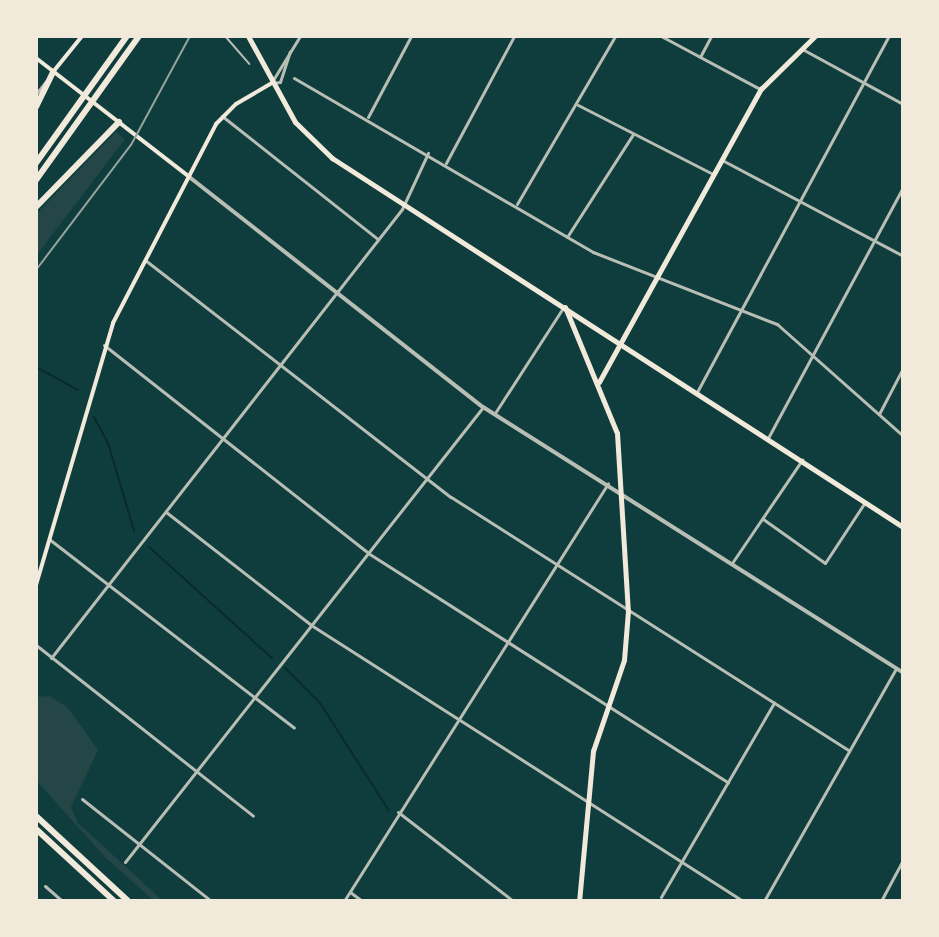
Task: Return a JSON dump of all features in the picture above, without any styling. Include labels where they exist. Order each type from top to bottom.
[{"type":"highway","points":[[36,163],[127,36]]},
{"type":"highway","points":[[36,180],[137,39]]},
{"type":"highway","points":[[36,107],[53,72]]},
{"type":"highway","points":[[36,207],[119,122]]},
{"type":"highway","points":[[36,816],[128,901]]},
{"type":"highway","points":[[36,829],[112,901]]},
{"type":"main road","points":[[53,72],[82,36]]},
{"type":"main road","points":[[248,36],[272,83],[318,147],[903,527]]},
{"type":"main road","points":[[598,383],[761,89],[815,36]]},
{"type":"main road","points":[[36,58],[188,176]]},
{"type":"main road","points":[[36,585],[104,345],[188,176],[222,116],[272,83]]},
{"type":"main road","points":[[565,305],[617,433],[628,611],[624,660],[593,751],[579,901]]},
{"type":"street","points":[[272,83],[300,36]]},
{"type":"street","points":[[367,119],[411,36]]},
{"type":"street","points":[[446,163],[514,36]]},
{"type":"street","points":[[517,204],[578,105],[615,36]]},
{"type":"street","points":[[661,36],[761,89]]},
{"type":"street","points":[[700,57],[711,36]]},
{"type":"street","points":[[697,392],[889,36]]},
{"type":"street","points":[[804,50],[903,104]]},
{"type":"street","points":[[272,83],[280,82],[290,52]]},
{"type":"street","points":[[36,94],[53,72]]},
{"type":"street","points":[[294,78],[517,204],[567,237],[777,324],[814,352],[878,416],[903,436]]},
{"type":"street","points":[[578,105],[714,175]]},
{"type":"street","points":[[222,116],[378,239]]},
{"type":"street","points":[[567,237],[633,134]]},
{"type":"street","points":[[51,658],[378,239],[403,203],[428,153]]},
{"type":"street","points":[[722,160],[903,256]]},
{"type":"street","points":[[188,176],[494,415],[608,484],[903,673]]},
{"type":"street","points":[[768,438],[903,187]]},
{"type":"street","points":[[145,260],[425,479],[848,750]]},
{"type":"street","points":[[494,415],[565,305]]},
{"type":"street","points":[[104,345],[368,553],[728,782]]},
{"type":"street","points":[[878,416],[903,368]]},
{"type":"street","points":[[125,862],[483,407]]},
{"type":"street","points":[[731,564],[802,460]]},
{"type":"street","points":[[344,901],[608,484]]},
{"type":"street","points":[[763,519],[825,563],[865,502]]},
{"type":"street","points":[[166,512],[311,625],[743,901]]},
{"type":"street","points":[[49,539],[294,728]]},
{"type":"street","points":[[36,645],[253,816]]},
{"type":"street","points":[[764,901],[896,669]]},
{"type":"street","points":[[661,897],[774,703]]},
{"type":"street","points":[[82,799],[211,901]]},
{"type":"street","points":[[398,812],[513,901]]},
{"type":"street","points":[[881,901],[903,860]]},
{"type":"street","points":[[45,886],[62,901]]},
{"type":"street","points":[[350,892],[362,901]]},
{"type":"lane","points":[[225,36],[249,64]]},
{"type":"shaded area","points":[[116,132],[125,139],[36,256],[36,214]]},
{"type":"shaded area","points":[[50,696],[68,708],[98,750],[71,807],[78,823],[163,901],[154,901],[105,857],[36,780],[36,697]]},
{"type":"waterway","points":[[36,367],[78,390]]},
{"type":"waterway","points":[[94,417],[108,443],[134,531]]},
{"type":"waterway","points":[[149,547],[272,658]]},
{"type":"waterway","points":[[285,668],[320,703],[389,811]]},
{"type":"railway","points":[[36,270],[131,145],[190,36]]}]
